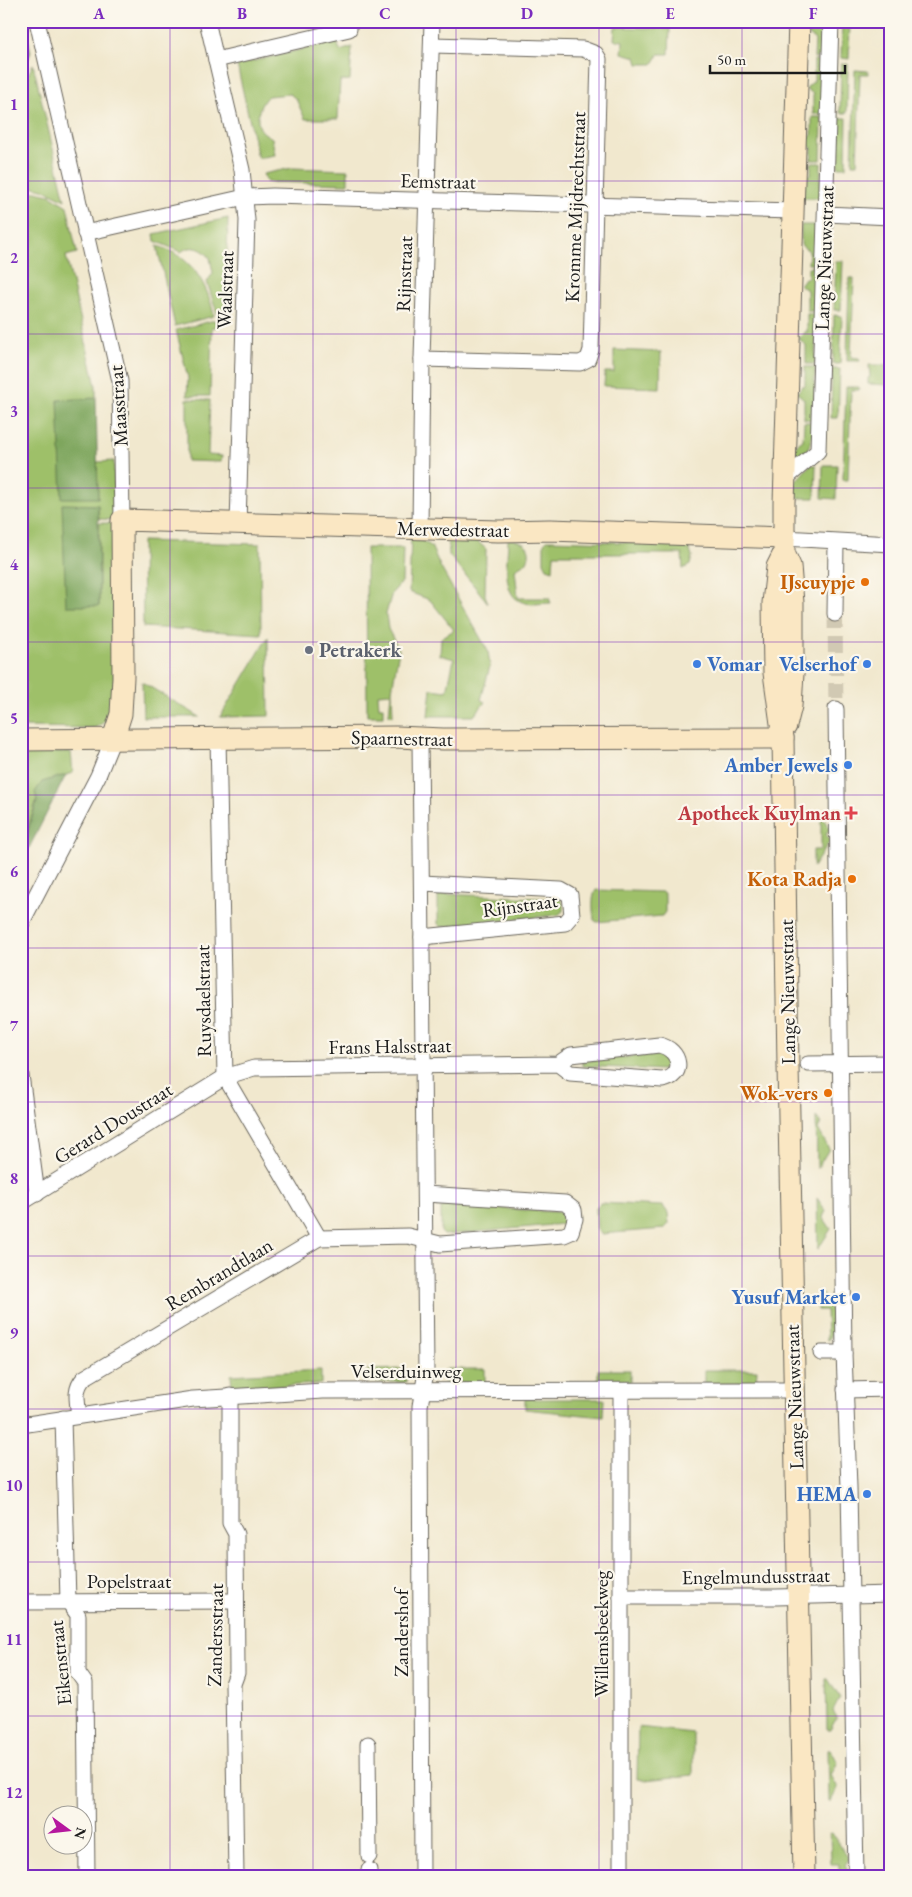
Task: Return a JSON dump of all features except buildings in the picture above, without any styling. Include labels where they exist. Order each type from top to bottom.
[{"type":"street","name":"Maasstraat","points":[[37,21],[120,381],[123,676],[121,714],[113,739]]},
{"type":"street","name":"Waalstraat","points":[[207,21],[242,170],[246,197],[247,220],[238,524]]},
{"type":"street","name":"Rijnstraat","points":[[420,529],[422,359],[432,21]]},
{"type":"street","name":"Lange Nieuwstraat","points":[[799,21],[784,545],[790,566],[793,603],[793,653],[790,706],[783,738],[793,1390],[800,1597],[804,1876]]},
{"type":"street","name":"Lange Nieuwstraat","points":[[785,479],[818,451],[831,21]]},
{"type":"street","points":[[216,60],[350,30]]},
{"type":"street","name":"Kromme Mijdrechtstraat","points":[[422,359],[580,363],[588,359],[591,350],[600,65],[596,54],[583,49],[432,45]]},
{"type":"street","name":"Eemstraat","points":[[86,233],[246,197],[595,204],[793,212]]},
{"type":"street","points":[[826,214],[891,217]]},
{"type":"street","name":"Merwedestraat","points":[[122,520],[498,531],[550,530],[784,545]]},
{"type":"street","points":[[835,614],[836,542]]},
{"type":"street","points":[[784,545],[836,542],[891,544]]},
{"type":"street","points":[[836,710],[839,1064],[856,1876]]},
{"type":"street","name":"Spaarnestraat","points":[[21,740],[399,737],[420,739],[783,738]]},
{"type":"street","name":"Ruysdaelstraat","points":[[218,738],[225,1077],[319,1238]]},
{"type":"street","points":[[21,924],[98,776],[113,739]]},
{"type":"street","points":[[420,739],[426,1372],[423,1391]]},
{"type":"street","name":"Rijnstraat","points":[[422,883],[561,890],[570,895],[572,915],[564,922],[422,937]]},
{"type":"street","name":"Frans Halsstraat","points":[[225,1077],[254,1068],[558,1064],[571,1055],[659,1045],[668,1046],[673,1051],[677,1062],[676,1071],[673,1076],[662,1080],[570,1073],[558,1064]]},
{"type":"street","points":[[808,1064],[891,1063]]},
{"type":"street","points":[[21,1075],[37,1194]]},
{"type":"street","name":"Gerard Doustraat","points":[[21,1203],[225,1077]]},
{"type":"street","points":[[424,1240],[440,1244],[564,1234],[571,1232],[575,1219],[574,1210],[565,1203],[425,1194]]},
{"type":"street","name":"Rembrandtlaan","points":[[79,1415],[76,1393],[78,1385],[84,1378],[319,1238],[408,1236],[424,1240]]},
{"type":"street","points":[[821,1353],[844,1353]]},
{"type":"street","points":[[845,1390],[891,1389]]},
{"type":"street","name":"Velserduinweg","points":[[21,1425],[146,1405],[230,1396],[323,1391],[793,1390]]},
{"type":"street","name":"Zandershof","points":[[422,1876],[420,1406],[423,1391]]},
{"type":"street","name":"Willemsbeekweg","points":[[621,1391],[621,1876]]},
{"type":"street","name":"Zandersstraat","points":[[230,1396],[230,1523],[236,1534],[237,1673],[233,1684],[236,1876]]},
{"type":"street","name":"Eikenstraat","points":[[63,1418],[68,1601],[78,1615],[78,1673],[84,1684],[87,1876]]},
{"type":"street","name":"Engelmundusstraat","points":[[621,1597],[800,1597],[891,1594]]},
{"type":"street","name":"Popelstraat","points":[[21,1602],[236,1601]]},
{"type":"street","points":[[368,1744],[369,1867]]},
{"type":"green space","points":[[21,21],[24,21],[31,52],[21,77]]},
{"type":"green space","points":[[815,21],[825,21],[824,58],[814,58],[815,40],[808,34],[815,27]]},
{"type":"green space","points":[[842,21],[850,21],[849,59],[841,58]]},
{"type":"green space","points":[[615,27],[670,29],[669,54],[659,54],[653,64],[638,64],[636,57],[622,53],[623,41],[614,40]]},
{"type":"green space","points":[[337,41],[340,51],[352,47],[350,80],[340,81],[338,119],[305,119],[296,99],[290,94],[268,96],[260,108],[258,122],[262,131],[272,138],[275,155],[258,158],[237,65]]},
{"type":"green space","points":[[814,60],[824,61],[822,114],[813,114],[813,94],[806,88],[814,81]]},
{"type":"green space","points":[[33,64],[65,200],[43,189],[21,184],[21,91]]},
{"type":"green space","points":[[841,64],[848,64],[847,113],[840,113]]},
{"type":"green space","points":[[855,70],[868,71],[868,74],[860,74],[857,164],[852,164]]},
{"type":"green space","points":[[812,117],[822,117],[821,160],[811,160],[812,148],[804,142],[812,135]]},
{"type":"green space","points":[[840,118],[847,118],[846,167],[838,167]]},
{"type":"green space","points":[[811,163],[821,163],[820,198],[802,198],[802,180],[811,174]]},
{"type":"green space","points":[[292,168],[348,170],[348,184],[267,182],[263,174]]},
{"type":"green space","points":[[21,189],[50,195],[67,206],[77,253],[66,256],[96,386],[96,398],[58,401],[98,498],[97,462],[114,461],[114,520],[99,519],[98,505],[62,505],[99,606],[99,523],[114,523],[115,696],[111,711],[106,719],[94,728],[21,727]]},
{"type":"green space","points":[[228,218],[226,314],[218,316],[207,282],[213,273],[210,258],[197,248],[189,248],[181,252],[155,241],[154,234]]},
{"type":"green space","points":[[801,225],[819,225],[818,264],[808,264],[809,251],[801,245]]},
{"type":"green space","points":[[157,246],[179,256],[196,272],[207,293],[214,316],[175,326]]},
{"type":"green space","points":[[836,261],[843,261],[841,310],[834,310]]},
{"type":"green space","points":[[808,267],[818,267],[817,311],[807,311],[807,290],[800,285],[805,278],[808,278]]},
{"type":"green space","points":[[849,278],[854,278],[851,357],[859,358],[860,361],[847,361]]},
{"type":"green space","points":[[807,314],[817,314],[815,364],[806,364],[806,345],[799,339],[804,332],[807,332]]},
{"type":"green space","points":[[834,315],[842,316],[840,364],[833,364]]},
{"type":"green space","points":[[215,320],[216,327],[212,327],[210,396],[187,396],[188,378],[176,330]]},
{"type":"green space","points":[[614,350],[661,352],[660,388],[604,386],[605,372],[614,372]]},
{"type":"green space","points":[[869,365],[890,365],[889,385],[868,384],[868,378],[870,377]]},
{"type":"green space","points":[[805,367],[815,367],[814,420],[804,419],[804,399],[797,393],[802,386],[805,386]]},
{"type":"green space","points":[[832,369],[840,369],[838,418],[831,418]]},
{"type":"green space","points":[[846,387],[859,387],[859,390],[851,390],[848,480],[843,480]]},
{"type":"green space","points":[[96,398],[98,498],[62,498],[58,400]]},
{"type":"green space","points":[[187,399],[210,400],[208,455],[222,456],[221,462],[187,461]]},
{"type":"green space","points":[[804,422],[814,422],[812,438],[805,452],[795,456],[795,446],[803,440]]},
{"type":"green space","points":[[810,465],[816,465],[815,498],[796,498],[795,482]]},
{"type":"green space","points":[[823,465],[837,465],[836,499],[822,498]]},
{"type":"green space","points":[[62,504],[98,505],[99,606],[66,606]]},
{"type":"green space","points":[[411,537],[416,537],[431,546],[441,568],[488,651],[490,666],[481,700],[485,702],[474,716],[428,716],[431,689],[447,691],[454,659],[440,655],[441,638],[454,630],[430,600],[409,592]]},
{"type":"green space","points":[[448,538],[477,538],[477,541],[486,549],[485,595],[488,603],[449,555]]},
{"type":"green space","points":[[508,539],[522,542],[526,545],[529,552],[527,562],[515,569],[518,598],[549,598],[551,603],[527,603],[514,597],[510,590],[507,573]]},
{"type":"green space","points":[[547,540],[687,544],[692,556],[690,565],[683,569],[682,554],[554,554],[553,570],[547,568],[544,562],[544,543]]},
{"type":"green space","points":[[142,541],[260,544],[261,634],[143,627]]},
{"type":"green space","points":[[366,548],[403,548],[402,582],[392,593],[386,614],[388,629],[399,650],[392,690],[393,716],[389,715],[391,693],[378,694],[379,707],[383,707],[383,716],[367,716]]},
{"type":"green space","points":[[268,637],[269,716],[220,717]]},
{"type":"green space","points":[[142,682],[200,717],[143,717]]},
{"type":"green space","points":[[28,752],[71,752],[73,773],[42,782],[29,825],[28,836],[21,853],[21,754]]},
{"type":"green space","points":[[66,775],[21,864],[21,853],[37,801],[35,792],[42,782]]},
{"type":"green space","points":[[821,816],[830,828],[826,834],[830,841],[813,867],[813,850],[821,850]]},
{"type":"green space","points":[[596,890],[663,892],[665,896],[665,912],[662,916],[597,922],[594,920],[593,909],[593,897]]},
{"type":"green space","points":[[441,894],[560,899],[563,904],[563,911],[558,915],[441,927],[438,924],[438,896]]},
{"type":"green space","points":[[660,1054],[665,1056],[668,1062],[667,1066],[662,1070],[582,1066],[582,1061]]},
{"type":"green space","points":[[816,1117],[821,1123],[818,1129],[829,1149],[817,1169]]},
{"type":"green space","points":[[817,1198],[826,1211],[823,1217],[831,1229],[818,1249]]},
{"type":"green space","points":[[600,1203],[663,1206],[668,1213],[669,1224],[664,1229],[601,1234],[597,1230],[596,1208]]},
{"type":"green space","points":[[445,1205],[557,1212],[563,1213],[563,1224],[444,1235],[441,1232],[441,1208]]},
{"type":"green space","points":[[818,1291],[820,1291],[835,1316],[831,1322],[835,1329],[828,1340],[826,1310],[818,1310]]},
{"type":"green space","points":[[406,1369],[406,1382],[367,1382],[367,1370]]},
{"type":"green space","points":[[446,1369],[485,1369],[485,1383],[445,1383]]},
{"type":"green space","points":[[321,1370],[321,1384],[232,1388],[231,1375]]},
{"type":"green space","points":[[598,1370],[630,1370],[630,1383],[598,1383]]},
{"type":"green space","points":[[704,1370],[757,1370],[756,1383],[704,1384]]},
{"type":"green space","points":[[525,1399],[604,1399],[603,1417],[525,1409]]},
{"type":"green space","points":[[826,1679],[828,1679],[840,1698],[833,1711],[837,1717],[830,1730],[827,1730]]},
{"type":"green space","points":[[638,1727],[693,1733],[693,1775],[645,1780],[637,1779]]},
{"type":"green space","points":[[828,1749],[830,1749],[838,1762],[831,1775],[838,1788],[831,1801],[829,1801]]},
{"type":"green space","points":[[830,1833],[832,1833],[849,1859],[845,1865],[849,1871],[846,1876],[839,1876],[839,1864],[831,1864]]},
{"type":"tunnel","points":[[835,614],[836,709]]},
{"type":"place","name":"IJscuypje","points":[[865,582]]},
{"type":"place","name":"Petrakerk","points":[[309,650]]},
{"type":"place","name":"Vomar","points":[[697,664]]},
{"type":"place","name":"Velserhof","points":[[867,664]]},
{"type":"place","name":"Amber Jewels","points":[[848,765]]},
{"type":"place","name":"Apotheek Kuylman","points":[[851,813]]},
{"type":"place","name":"Kota Radja","points":[[852,879]]},
{"type":"place","name":"Wok-vers","points":[[828,1093]]},
{"type":"place","name":"Yusuf Market","points":[[856,1297]]},
{"type":"place","name":"HEMA","points":[[867,1494]]}]
